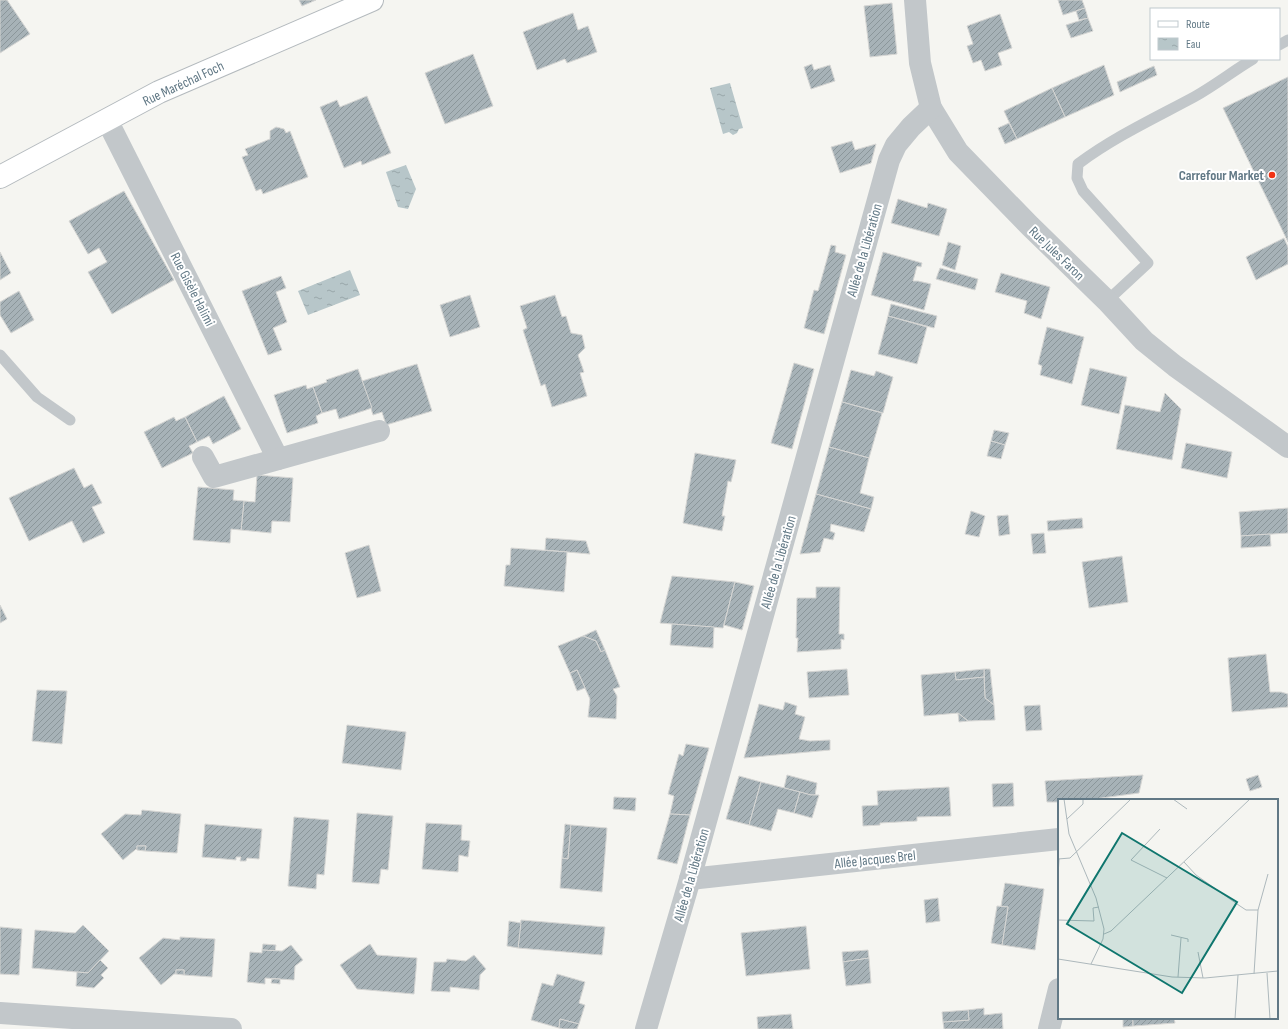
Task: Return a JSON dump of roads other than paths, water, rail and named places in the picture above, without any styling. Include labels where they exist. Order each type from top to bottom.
[{"type":"main road","name":"Rue Maréchal Foch","points":[[0,177],[159,92],[372,0]]},
{"type":"street","name":"Rue Jules Faron","points":[[915,0],[920,63],[931,108],[958,152],[1144,341],[1169,361],[1288,447]]},
{"type":"street","name":"Allée de la Libération","points":[[646,1029],[690,879],[890,160],[896,145],[910,127],[931,108]]},
{"type":"street","name":"Rue Gisèle Halimi","points":[[107,120],[278,459]]},
{"type":"street","points":[[203,457],[214,477],[379,430]]},
{"type":"street","name":"Allée Jacques Brel","points":[[690,879],[1058,839]]},
{"type":"street","points":[[1049,1029],[1058,993]]},
{"type":"street","points":[[0,1013],[231,1029]]},
{"type":"lane","points":[[1106,301],[1148,263],[1083,191],[1077,178],[1078,164],[1093,152],[1196,96],[1251,60]]},
{"type":"lane","points":[[0,355],[37,397],[70,420]]},
{"type":"water","points":[[730,83],[743,128],[739,129],[737,133],[733,135],[729,132],[723,134],[710,88]]},
{"type":"water","points":[[406,165],[416,189],[408,209],[398,207],[386,172]]},
{"type":"water","points":[[350,270],[360,295],[308,315],[298,291]]},
{"type":"place","name":"Carrefour Market","points":[[1272,175]]}]
